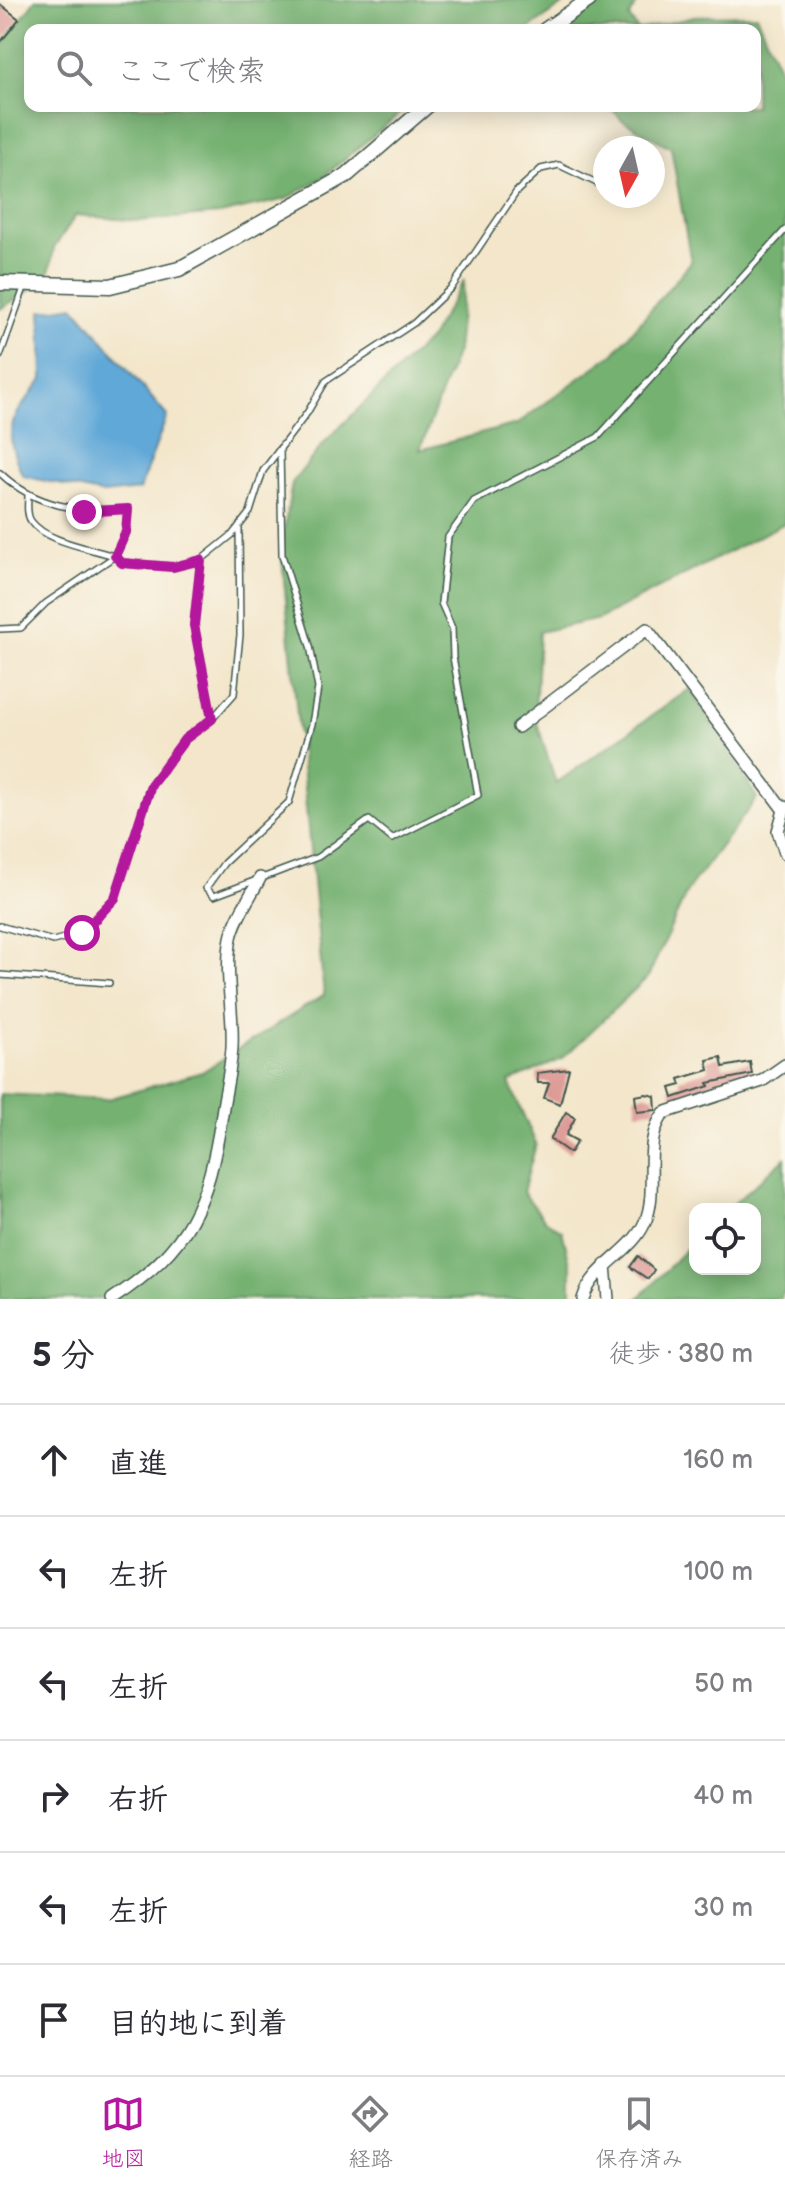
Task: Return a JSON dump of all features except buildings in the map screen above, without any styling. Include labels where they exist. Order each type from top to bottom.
[{"type":"street","points":[[554,24],[589,0]]},
{"type":"street","points":[[0,283],[110,286],[179,269],[347,175],[369,160],[421,112]]},
{"type":"street","points":[[518,727],[647,629],[784,808],[778,831],[785,853]]},
{"type":"street","points":[[112,1299],[137,1283],[166,1255],[202,1206],[213,1171],[232,1048],[227,967],[232,934],[260,878]]},
{"type":"street","points":[[583,1299],[605,1265],[640,1232],[647,1219],[653,1137],[664,1113],[762,1081],[785,1065]]},
{"type":"street","points":[[605,1265],[608,1299]]},
{"type":"lane","points":[[28,495],[28,516],[32,523],[61,540],[115,556],[122,563],[173,567],[201,560],[250,512],[263,471],[326,381],[414,323],[452,287],[517,191],[541,169],[559,165],[593,181]]},
{"type":"lane","points":[[280,448],[282,555],[310,646],[318,688],[289,802],[224,863],[206,888],[214,896],[318,857],[369,820],[392,839],[478,795],[453,657],[452,628],[441,603],[448,537],[474,501],[598,437],[785,230]]},
{"type":"lane","points":[[0,356],[25,284]]},
{"type":"lane","points":[[0,473],[28,495],[84,512],[128,509],[126,532],[115,556],[46,603],[21,628],[0,629]]},
{"type":"lane","points":[[0,926],[53,941],[82,933],[115,898],[151,785],[185,739],[212,719],[234,694],[240,635],[239,526]]},
{"type":"lane","points":[[201,560],[194,625],[212,719]]},
{"type":"lane","points":[[0,975],[109,983]]},
{"type":"green space","points":[[35,0],[570,0],[536,24],[24,24],[24,112],[402,112],[322,178],[286,199],[220,214],[138,221],[76,215],[54,248],[48,279],[0,309],[0,48]]},
{"type":"green space","points":[[599,0],[639,0],[629,17],[634,24],[569,24]]},
{"type":"green space","points":[[756,15],[760,24],[664,24],[698,16]]},
{"type":"green space","points":[[761,26],[785,81],[785,523],[599,619],[539,632],[535,716],[556,783],[690,689],[757,798],[688,890],[648,977],[562,1059],[509,1082],[536,1144],[523,1192],[545,1220],[562,1231],[571,1267],[571,1299],[0,1299],[0,1094],[108,1099],[202,1072],[324,995],[281,548],[292,483],[324,443],[431,337],[464,280],[457,351],[420,450],[517,424],[614,353],[691,262],[671,148],[665,145],[665,136],[650,136],[622,120],[615,112],[761,112]]},
{"type":"green space","points":[[785,1158],[785,1292],[779,1299],[638,1299],[689,1246],[689,1275],[761,1275],[761,1203],[735,1203]]},
{"type":"water","points":[[74,306],[167,416],[139,490],[103,494],[23,476],[16,459],[11,434],[13,424],[43,379],[41,311]]},
{"type":"route","points":[[82,933],[115,898],[151,785],[185,739],[212,719],[198,662],[194,625],[201,560],[173,567],[122,563],[115,556],[126,532],[128,509],[84,512]]}]
